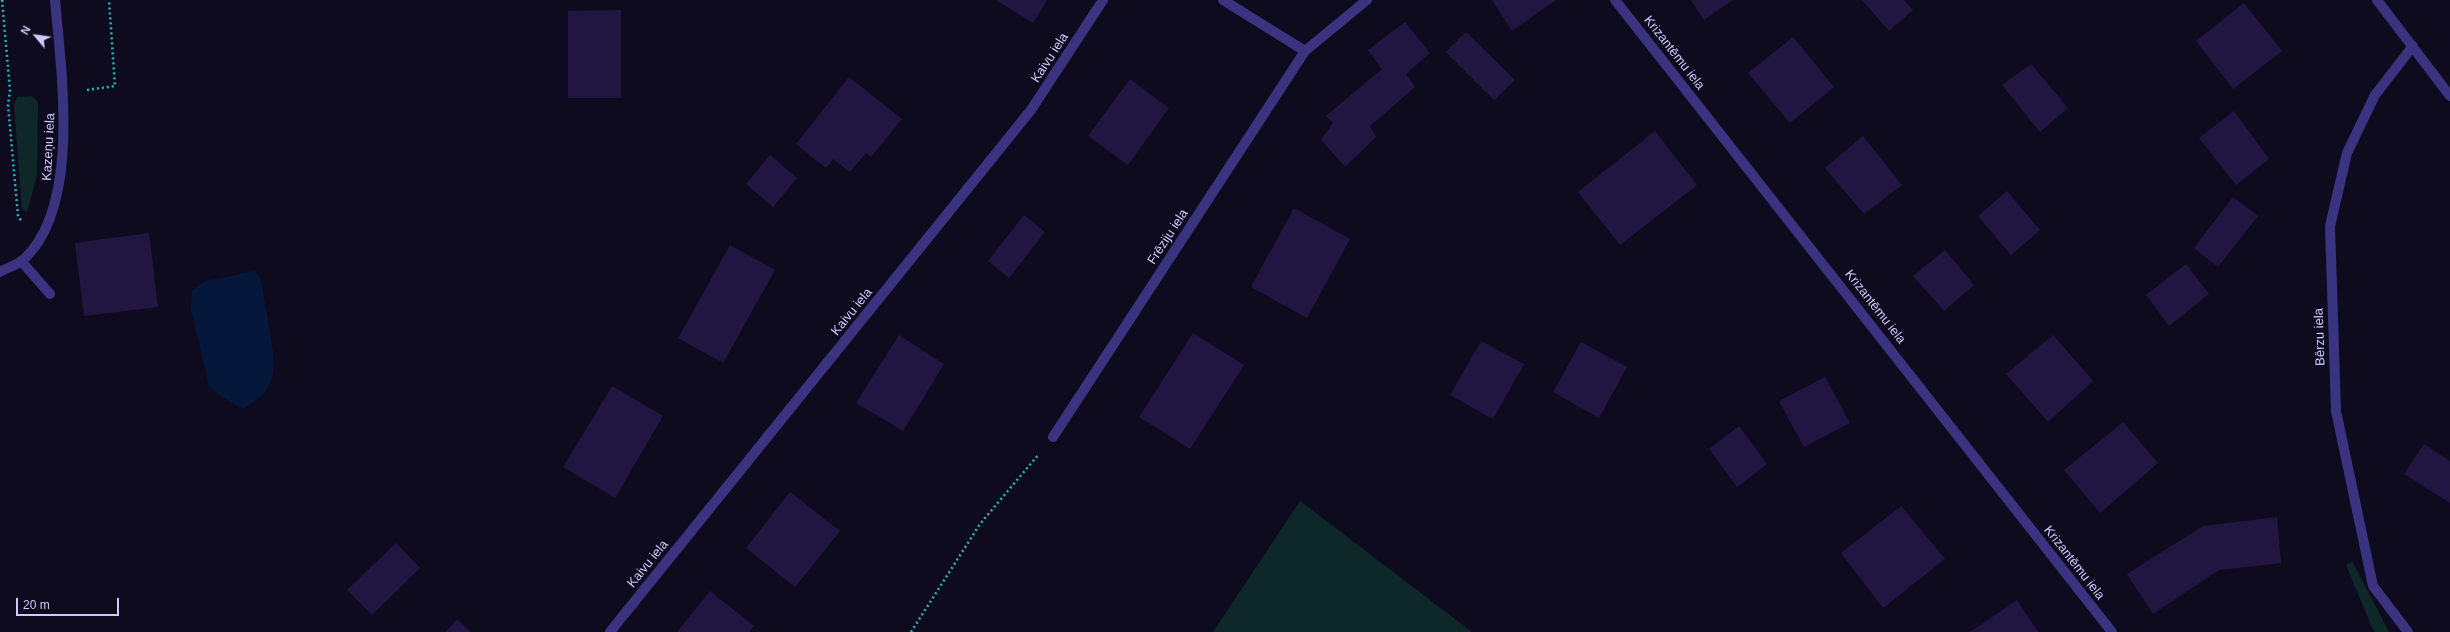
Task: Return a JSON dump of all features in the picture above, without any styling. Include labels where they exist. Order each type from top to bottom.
[{"type":"street","name":"Kazeņu iela","points":[[0,272],[21,261],[44,232],[59,190],[63,89],[56,0]]},
{"type":"street","name":"Kaivu iela","points":[[610,632],[1031,110],[1103,0]]},
{"type":"street","points":[[1223,0],[1306,51]]},
{"type":"street","name":"Frēziju iela","points":[[1053,437],[1306,51],[1367,0]]},
{"type":"street","name":"Krizantēmu iela","points":[[1615,0],[2112,632]]},
{"type":"street","points":[[2377,0],[2450,96]]},
{"type":"street","name":"Bērzu iela","points":[[2408,632],[2374,586],[2336,411],[2330,226],[2347,153],[2375,95],[2413,46]]},
{"type":"street","points":[[21,261],[50,294]]},
{"type":"path","points":[[2,0],[10,90],[8,105],[18,216],[26,228]]},
{"type":"path","points":[[85,92],[89,88],[115,86],[109,0]]},
{"type":"path","points":[[911,632],[980,524],[1053,437]]},
{"type":"green space","points":[[32,96],[38,102],[37,176],[27,212],[22,209],[14,106],[17,97]]},
{"type":"green space","points":[[1300,501],[1472,632],[1213,632]]},
{"type":"green space","points":[[2352,561],[2389,632],[2374,632],[2346,565]]},
{"type":"water","points":[[255,271],[261,280],[272,346],[274,368],[269,386],[263,394],[243,409],[222,397],[209,386],[191,309],[192,290],[206,281]]},
{"type":"building","points":[[996,0],[1047,0],[1033,23]]},
{"type":"building","points":[[1492,0],[1556,0],[1512,31]]},
{"type":"building","points":[[1691,0],[1733,0],[1704,20]]},
{"type":"building","points":[[1862,0],[1904,0],[1913,10],[1889,31]]},
{"type":"building","points":[[2244,3],[2282,51],[2233,89],[2196,41]]},
{"type":"building","points":[[621,10],[621,98],[568,98],[568,11]]},
{"type":"building","points":[[1405,22],[1430,53],[1406,74],[1415,87],[1370,126],[1376,137],[1345,167],[1321,140],[1333,123],[1326,116],[1382,69],[1368,50]]},
{"type":"building","points":[[1466,32],[1515,80],[1494,100],[1446,52]]},
{"type":"building","points":[[1793,37],[1834,87],[1790,123],[1748,73]]},
{"type":"building","points":[[2031,64],[2068,108],[2040,132],[2002,85]]},
{"type":"building","points":[[849,77],[902,119],[871,157],[866,153],[850,172],[833,159],[826,168],[796,144]]},
{"type":"building","points":[[1130,79],[1169,108],[1128,165],[1088,136]]},
{"type":"building","points":[[2234,111],[2269,159],[2236,185],[2199,138]]},
{"type":"building","points":[[1655,131],[1697,185],[1620,245],[1578,192]]},
{"type":"building","points":[[1863,136],[1902,185],[1864,214],[1825,168]]},
{"type":"building","points":[[770,155],[797,178],[773,207],[746,184]]},
{"type":"building","points":[[2007,191],[2040,230],[2011,255],[1978,216]]},
{"type":"building","points":[[2233,197],[2258,216],[2218,267],[2194,248]]},
{"type":"building","points":[[1294,208],[1350,239],[1307,318],[1251,287]]},
{"type":"building","points":[[1024,215],[1045,232],[1009,278],[988,261]]},
{"type":"building","points":[[149,233],[158,307],[84,316],[75,243]]},
{"type":"building","points":[[730,245],[775,270],[723,363],[678,338]]},
{"type":"building","points":[[1945,250],[1974,285],[1944,311],[1913,276]]},
{"type":"building","points":[[2186,264],[2209,294],[2169,326],[2146,295]]},
{"type":"building","points":[[1193,333],[1244,365],[1190,449],[1139,417]]},
{"type":"building","points":[[899,335],[944,364],[903,431],[856,403]]},
{"type":"building","points":[[2053,335],[2093,381],[2048,422],[2006,374]]},
{"type":"building","points":[[1481,341],[1524,364],[1493,419],[1450,395]]},
{"type":"building","points":[[1581,342],[1627,367],[1599,418],[1553,392]]},
{"type":"building","points":[[1825,377],[1850,423],[1804,447],[1779,401]]},
{"type":"building","points":[[612,386],[663,416],[615,498],[563,467]]},
{"type":"building","points":[[2123,422],[2158,463],[2100,513],[2064,470]]},
{"type":"building","points":[[1739,426],[1767,464],[1737,487],[1709,449]]},
{"type":"building","points":[[2424,444],[2450,461],[2450,503],[2404,474]]},
{"type":"building","points":[[790,492],[840,531],[795,587],[746,548]]},
{"type":"building","points":[[1901,506],[1945,559],[1883,608],[1841,553]]},
{"type":"building","points":[[2277,517],[2281,563],[2219,570],[2153,614],[2127,574],[2203,526]]},
{"type":"building","points":[[396,543],[420,568],[372,615],[347,590]]},
{"type":"building","points":[[710,591],[754,626],[749,632],[677,632]]},
{"type":"building","points":[[2017,600],[2038,632],[1970,632]]},
{"type":"building","points":[[457,619],[471,632],[446,632]]}]
